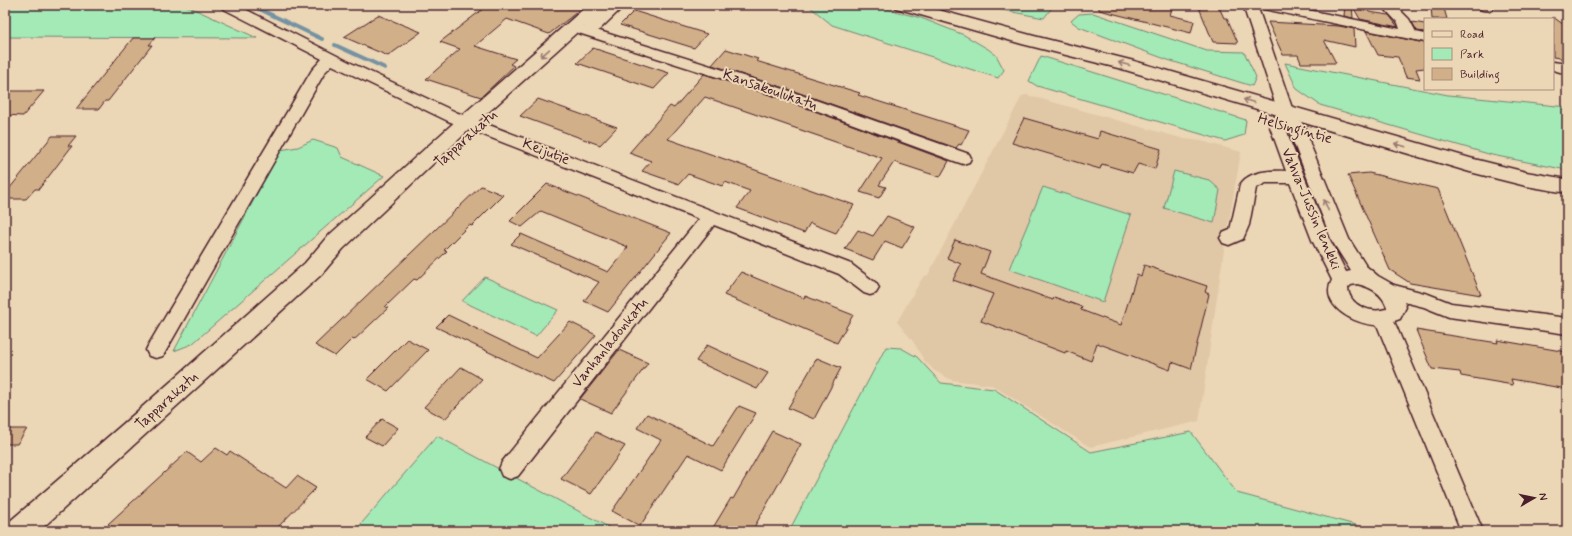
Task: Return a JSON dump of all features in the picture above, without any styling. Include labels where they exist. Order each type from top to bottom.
[{"type":"main road","name":"Tapparakatu","points":[[581,29],[598,5]]},
{"type":"main road","name":"Tapparakatu","points":[[19,531],[132,432],[313,269],[343,252],[473,124],[581,29],[617,5]]},
{"type":"main road","name":"Helsingintie","points":[[902,5],[1028,40],[1128,65],[1282,118],[1526,179],[1567,186]]},
{"type":"main road","name":"Helsingintie","points":[[1282,118],[1299,130],[1474,181],[1567,198]]},
{"type":"street","name":"Keijutie","points":[[227,5],[331,58],[473,124],[845,269],[870,288]]},
{"type":"street","name":"Vahva-Jussin lenkki","points":[[1250,5],[1282,118],[1282,141],[1321,240],[1342,281]]},
{"type":"street","points":[[1264,5],[1424,38]]},
{"type":"street","points":[[1391,8],[1404,22],[1410,35]]},
{"type":"street","name":"Kansakoulukatu","points":[[581,29],[782,92],[963,158]]},
{"type":"street","points":[[156,350],[319,70],[331,58]]},
{"type":"street","points":[[1554,66],[1567,69]]},
{"type":"street","name":"Vahva-Jussin lenkki","points":[[1299,130],[1305,152],[1341,241],[1350,258],[1360,271],[1371,280]]},
{"type":"street","points":[[1229,238],[1237,234],[1248,185],[1257,178],[1269,176],[1297,178]]},
{"type":"street","name":"Vanhanladonkatu","points":[[510,469],[711,216]]},
{"type":"street","points":[[1449,310],[1434,313],[1389,314],[1377,319],[1363,316],[1345,304],[1341,299],[1338,289],[1342,281],[1357,277],[1371,280],[1389,291],[1428,301],[1449,310],[1567,326]]},
{"type":"street","points":[[1389,291],[1395,301],[1389,314],[1472,531]]},
{"type":"shaded area","points":[[1027,95],[1184,139],[1201,141],[1241,152],[1224,249],[1199,421],[1090,447],[992,385],[952,380],[935,371],[924,360],[913,341],[897,322],[923,277],[928,275],[1022,96]]},
{"type":"green space","points":[[5,5],[185,5],[257,38],[5,37]]},
{"type":"green space","points":[[809,5],[871,5],[921,18],[964,35],[988,49],[996,55],[1004,70],[998,78],[832,25]]},
{"type":"green space","points":[[976,5],[1054,5],[1044,18]]},
{"type":"green space","points":[[1093,13],[1207,51],[1244,52],[1256,77],[1252,86],[1168,60],[1079,27],[1071,21],[1079,14]]},
{"type":"green space","points":[[1041,56],[1246,120],[1244,135],[1225,141],[1037,86],[1029,81]]},
{"type":"green space","points":[[1285,63],[1448,95],[1567,107],[1567,170],[1492,155],[1320,105],[1297,89]]},
{"type":"green space","points":[[313,140],[338,148],[342,157],[384,176],[192,344],[174,351],[280,150],[298,147]]},
{"type":"green space","points":[[1174,171],[1209,180],[1220,190],[1214,223],[1164,208]]},
{"type":"green space","points":[[1043,187],[1131,215],[1103,302],[1009,269]]},
{"type":"green space","points":[[485,277],[558,310],[536,336],[462,301]]},
{"type":"green space","points":[[886,347],[901,348],[917,357],[941,383],[994,389],[1091,452],[1191,432],[1237,493],[1363,527],[1365,531],[789,531]]},
{"type":"green space","points":[[437,436],[616,531],[355,531]]},
{"type":"building","points":[[488,5],[586,5],[549,34],[507,19],[475,46],[516,59],[510,64],[514,66],[481,97],[426,79],[460,49],[440,42]]},
{"type":"building","points":[[1099,5],[1173,5],[1170,15],[1194,21],[1191,33],[1099,10]]},
{"type":"building","points":[[1198,5],[1218,5],[1224,18],[1227,18],[1238,43],[1213,42]]},
{"type":"building","points":[[1345,5],[1352,5],[1353,18],[1344,16]]},
{"type":"building","points":[[1352,5],[1364,5],[1369,12],[1389,15],[1398,27],[1360,19]]},
{"type":"building","points":[[1431,5],[1443,5],[1447,18],[1432,18]]},
{"type":"building","points":[[634,11],[707,34],[694,48],[620,25]]},
{"type":"building","points":[[378,15],[421,32],[388,56],[344,37]]},
{"type":"building","points":[[1553,18],[1567,27],[1567,59],[1554,57]]},
{"type":"building","points":[[1268,22],[1339,26],[1354,29],[1355,47],[1324,40],[1336,63],[1301,63],[1298,55],[1283,55]]},
{"type":"building","points":[[1412,22],[1424,24],[1424,32],[1417,31]]},
{"type":"building","points":[[1366,31],[1424,43],[1424,68],[1416,69],[1420,79],[1406,77],[1398,57],[1378,55]]},
{"type":"building","points":[[133,38],[155,38],[149,45],[152,45],[108,101],[105,101],[99,109],[76,109]]},
{"type":"building","points":[[593,48],[669,73],[654,89],[577,63]]},
{"type":"building","points":[[726,49],[758,59],[756,61],[860,93],[858,95],[969,130],[961,145],[959,144],[956,148],[788,89],[712,65]]},
{"type":"building","points":[[704,74],[777,97],[949,161],[940,177],[894,162],[879,185],[886,187],[879,198],[860,192],[882,158],[705,97],[668,139],[854,205],[836,233],[810,223],[804,233],[737,208],[750,191],[725,182],[722,186],[688,174],[679,184],[642,171],[651,161],[629,153],[670,106],[674,108]]},
{"type":"building","points":[[5,91],[44,91],[23,116],[5,115]]},
{"type":"building","points":[[538,99],[617,127],[600,145],[520,116]]},
{"type":"building","points":[[1024,118],[1098,139],[1100,131],[1161,149],[1155,169],[1138,164],[1133,173],[1102,164],[1100,169],[1012,143]]},
{"type":"building","points":[[52,136],[76,136],[68,146],[72,146],[39,189],[35,189],[26,199],[5,199],[5,194]]},
{"type":"building","points":[[1369,173],[1438,189],[1481,295],[1410,283],[1390,270],[1348,175]]},
{"type":"building","points":[[547,184],[671,233],[608,312],[584,301],[599,282],[511,244],[521,234],[608,272],[628,247],[541,211],[522,227],[510,221]]},
{"type":"building","points":[[481,186],[503,195],[472,226],[469,225],[444,250],[447,251],[417,280],[414,279],[385,307],[388,308],[335,356],[315,345]]},
{"type":"building","points":[[887,216],[915,227],[902,248],[885,241],[873,260],[845,249],[858,230],[873,236]]},
{"type":"building","points":[[955,240],[990,252],[981,274],[1053,300],[1054,297],[1082,307],[1081,310],[1121,325],[1137,274],[1141,276],[1144,265],[1207,286],[1205,292],[1209,294],[1191,369],[1172,362],[1170,370],[1097,343],[1091,361],[1066,351],[1065,353],[981,321],[993,294],[953,280],[961,264],[947,258]]},
{"type":"building","points":[[741,272],[804,298],[805,296],[853,315],[837,343],[724,295]]},
{"type":"building","points":[[448,315],[537,358],[570,322],[596,335],[554,383],[436,327]]},
{"type":"building","points":[[1416,330],[1498,343],[1497,340],[1567,352],[1567,389],[1511,379],[1513,385],[1461,376],[1460,372],[1432,369]]},
{"type":"building","points":[[407,339],[428,350],[388,391],[367,379]]},
{"type":"building","points":[[707,345],[768,373],[757,389],[696,361]]},
{"type":"building","points":[[619,350],[648,363],[611,413],[580,399]]},
{"type":"building","points":[[817,358],[841,368],[814,419],[788,408]]},
{"type":"building","points":[[461,367],[482,379],[445,419],[424,407]]},
{"type":"building","points":[[739,406],[756,413],[721,470],[688,454],[640,526],[612,511],[661,440],[637,428],[647,414],[713,446]]},
{"type":"building","points":[[382,419],[398,428],[382,446],[365,437]]},
{"type":"building","points":[[5,429],[27,429],[17,444],[5,444]]},
{"type":"building","points":[[772,431],[801,444],[752,531],[711,531],[731,498],[733,499]]},
{"type":"building","points":[[596,432],[625,446],[591,494],[561,479]]},
{"type":"building","points":[[216,448],[227,455],[230,451],[286,488],[297,476],[316,488],[274,531],[119,531],[108,524],[187,452],[201,462]]},
{"type":"waterway","points":[[251,5],[322,39]]},
{"type":"waterway","points":[[335,45],[385,68]]}]
